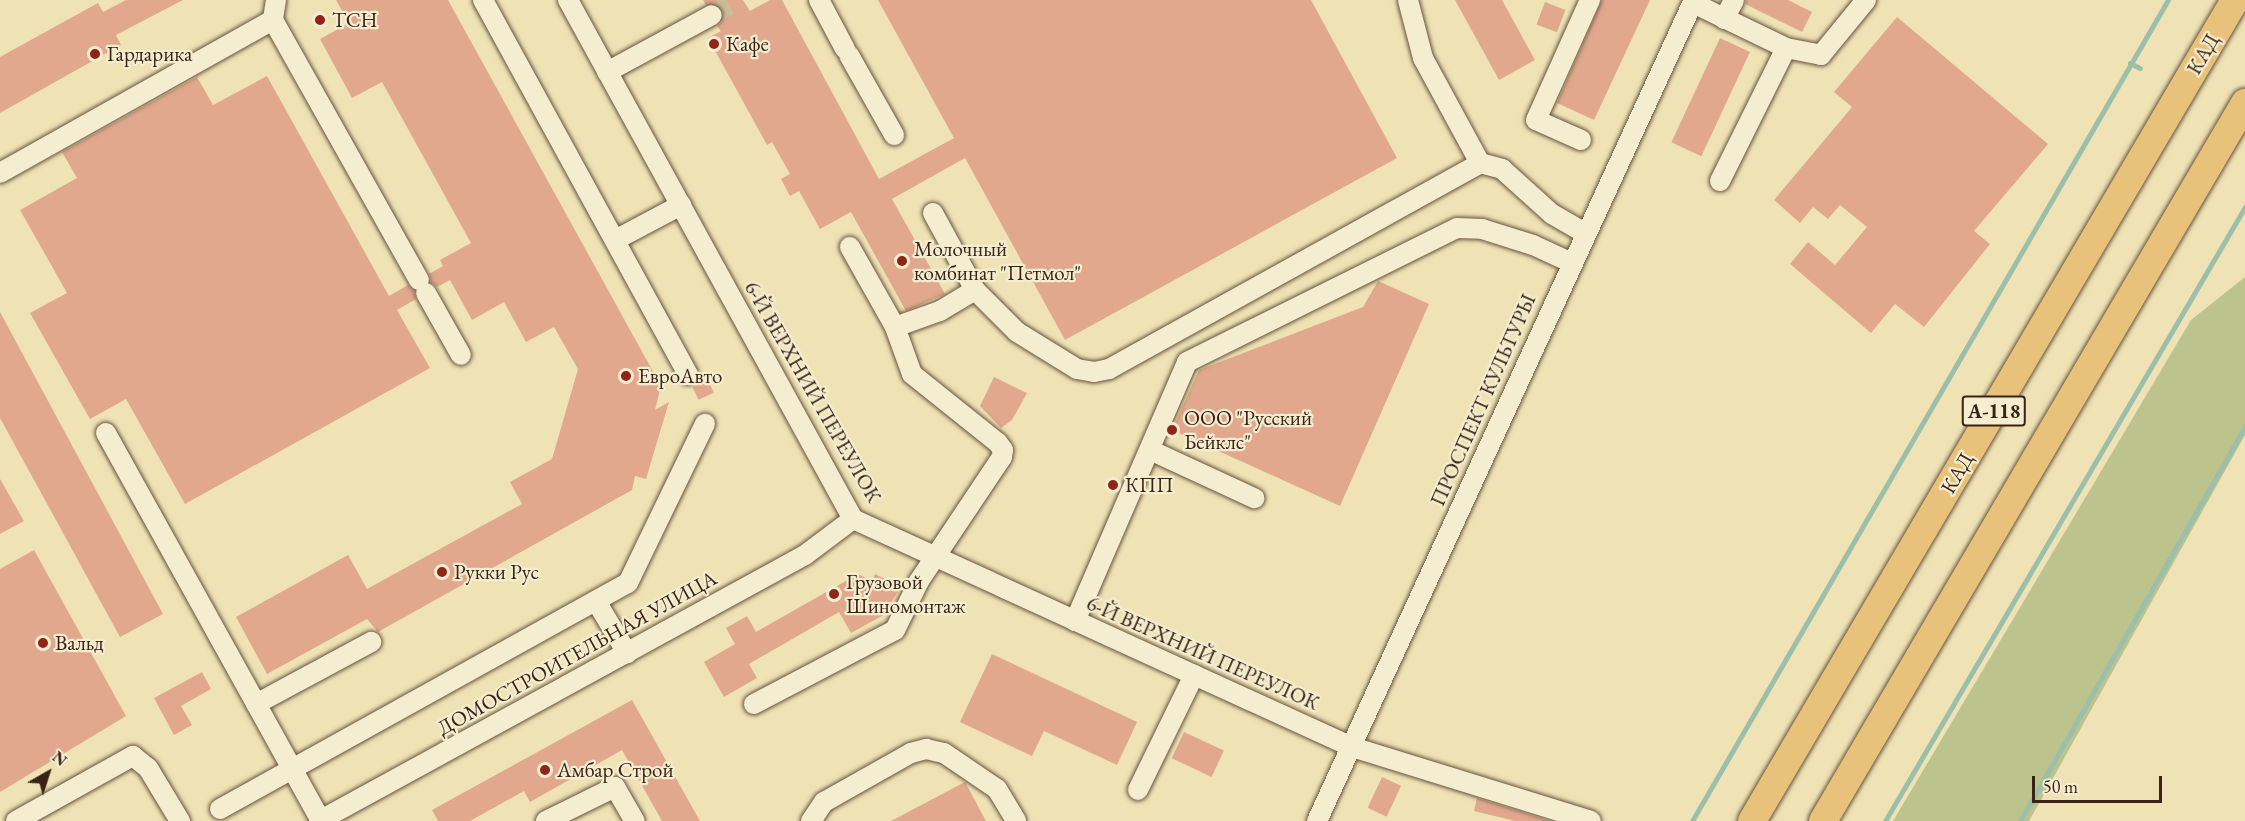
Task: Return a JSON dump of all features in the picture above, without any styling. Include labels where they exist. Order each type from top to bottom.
[{"type":"highway","name":"КАД","points":[[1752,821],[2235,0]]},
{"type":"highway","name":"А-118","points":[[1823,821],[2245,103]]},
{"type":"street","points":[[276,0],[273,20],[461,355]]},
{"type":"street","points":[[483,0],[688,375]]},
{"type":"street","name":"6-Й ВЕРХНИЙ ПЕРЕУЛОК","points":[[568,0],[854,519],[1352,747],[1591,821]]},
{"type":"street","points":[[819,0],[894,135]]},
{"type":"street","points":[[1408,0],[1424,58],[1480,163]]},
{"type":"street","points":[[1581,140],[1536,120],[1590,0]]},
{"type":"street","points":[[1724,19],[1734,0]]},
{"type":"street","points":[[1693,1],[1724,19],[1786,48],[1821,55],[1866,0]]},
{"type":"street","name":"ПРОСПЕКТ КУЛЬТУРЫ","points":[[1317,821],[1693,1]]},
{"type":"street","points":[[607,72],[712,15]]},
{"type":"street","points":[[0,173],[273,20]]},
{"type":"street","points":[[1720,182],[1786,48]]},
{"type":"street","points":[[933,213],[975,290],[1017,332],[1054,358],[1077,369],[1094,372],[1109,369],[1480,163],[1502,169],[1552,214],[1585,233]]},
{"type":"street","points":[[615,240],[681,205]]},
{"type":"street","points":[[1075,621],[1187,362],[1435,236],[1457,228],[1482,229],[1533,245],[1572,262]]},
{"type":"street","points":[[754,704],[895,630],[935,557],[1002,457],[1003,450],[912,374],[895,327],[850,247]]},
{"type":"street","points":[[895,327],[940,311],[975,290]]},
{"type":"street","points":[[220,809],[628,583],[705,424]]},
{"type":"street","points":[[106,433],[320,821]]},
{"type":"street","points":[[1150,450],[1254,498]]},
{"type":"street","name":"ДОМОСТРОИТЕЛЬНАЯ УЛИЦА","points":[[320,821],[805,555],[854,519]]},
{"type":"street","points":[[596,601],[627,653]]},
{"type":"street","points":[[256,704],[371,642]]},
{"type":"street","points":[[1138,790],[1194,675]]},
{"type":"street","points":[[811,821],[824,802],[911,753],[926,749],[944,753],[998,789],[1016,821]]},
{"type":"street","points":[[16,821],[133,756],[148,768],[180,821]]},
{"type":"street","points":[[546,821],[615,787],[634,821]]},
{"type":"green space","points":[[2245,277],[2245,435],[2029,821],[1893,821],[2191,320]]},
{"type":"building","points":[[126,0],[183,0],[116,35],[121,45],[0,113],[0,57],[98,3],[103,12]]},
{"type":"building","points":[[336,0],[448,0],[661,386],[655,410],[669,402],[646,479],[635,476],[632,490],[378,632],[367,619],[267,674],[236,617],[348,555],[367,589],[522,504],[510,482],[552,459],[578,369],[554,327],[526,342],[504,302],[472,320],[450,280],[437,287],[431,282],[429,274],[443,266],[440,260],[471,243],[382,82],[352,98],[320,39],[349,23]]},
{"type":"building","points":[[703,0],[743,0],[750,11],[770,0],[782,0],[879,179],[954,138],[878,0],[1311,0],[1397,158],[1065,340],[965,158],[892,199],[945,294],[906,311],[851,212],[820,229],[799,191],[790,196],[781,179],[790,174],[772,142],[767,145],[708,38],[721,31],[717,26],[722,21],[723,10],[718,5],[706,5]]},
{"type":"building","points":[[1455,0],[1502,0],[1535,60],[1499,80]]},
{"type":"building","points":[[1602,0],[1650,0],[1594,120],[1557,103]]},
{"type":"building","points":[[1746,0],[1788,0],[1812,12],[1802,32],[1745,4]]},
{"type":"building","points":[[1545,2],[1566,10],[1557,32],[1536,24]]},
{"type":"building","points":[[1897,17],[2048,144],[1974,231],[1990,244],[1924,327],[1895,304],[1871,333],[1790,264],[1808,242],[1835,265],[1867,227],[1840,205],[1828,219],[1813,207],[1800,223],[1774,200],[1852,107],[1834,92]]},
{"type":"building","points":[[1720,38],[1750,52],[1701,156],[1671,142]]},
{"type":"building","points":[[267,76],[389,296],[408,285],[414,291],[416,299],[397,310],[430,368],[185,504],[126,399],[90,419],[30,313],[67,293],[20,210],[77,178],[62,152],[197,77],[213,105]]},
{"type":"building","points":[[1378,281],[1429,304],[1340,506],[1172,430],[1199,370],[1363,307]]},
{"type":"building","points":[[0,312],[163,614],[120,637],[0,418]]},
{"type":"building","points":[[994,377],[1027,393],[1012,420],[1001,428],[980,406]]},
{"type":"building","points":[[708,380],[714,393],[699,400],[693,387]]},
{"type":"building","points":[[0,479],[24,521],[0,534]]},
{"type":"building","name":"Вальд","points":[[34,550],[126,716],[0,792],[0,569]]},
{"type":"building","points":[[858,574],[872,581],[875,574],[901,587],[882,616],[851,633],[839,612],[749,664],[757,678],[724,697],[704,662],[735,644],[726,628],[747,616],[756,632]]},
{"type":"building","points":[[992,654],[1137,722],[1117,765],[1044,731],[1032,756],[960,722]]},
{"type":"building","points":[[202,672],[211,689],[181,706],[192,725],[174,735],[154,698]]},
{"type":"building","name":"Амбар Строй","points":[[632,700],[700,821],[662,821],[622,750],[530,802],[524,791],[470,821],[438,821],[432,810]]},
{"type":"building","points":[[1184,732],[1224,751],[1212,777],[1172,758]]},
{"type":"building","points":[[1382,777],[1401,786],[1387,817],[1368,808]]},
{"type":"building","points":[[965,782],[986,821],[891,821]]},
{"type":"building","points":[[1477,798],[1550,821],[1515,821],[1474,811]]},
{"type":"waterway","points":[[1692,821],[2168,0]]},
{"type":"waterway","points":[[2130,63],[2140,68]]},
{"type":"waterway","points":[[1885,821],[2245,207]]},
{"type":"waterway","points":[[2020,821],[2245,426]]},
{"type":"tunnel","points":[[712,15],[738,0]]},
{"type":"place","name":"ТСН","points":[[320,20]]},
{"type":"place","name":"Кафе","points":[[714,44]]},
{"type":"place","name":"Гардарика","points":[[95,54]]},
{"type":"place","name":"Молочный комбинат \"Петмол\"","points":[[902,261]]},
{"type":"place","name":"ЕвроАвто","points":[[626,376]]},
{"type":"place","name":"ООО \"Русский Бейклс\"","points":[[1172,430]]},
{"type":"place","name":"КПП","points":[[1113,485]]},
{"type":"place","name":"Рукки Рус","points":[[442,572]]},
{"type":"place","name":"Грузовой Шиномонтаж","points":[[834,594]]},
{"type":"place","name":"Вальд","points":[[43,643]]},
{"type":"place","name":"Амбар Строй","points":[[545,770]]}]
